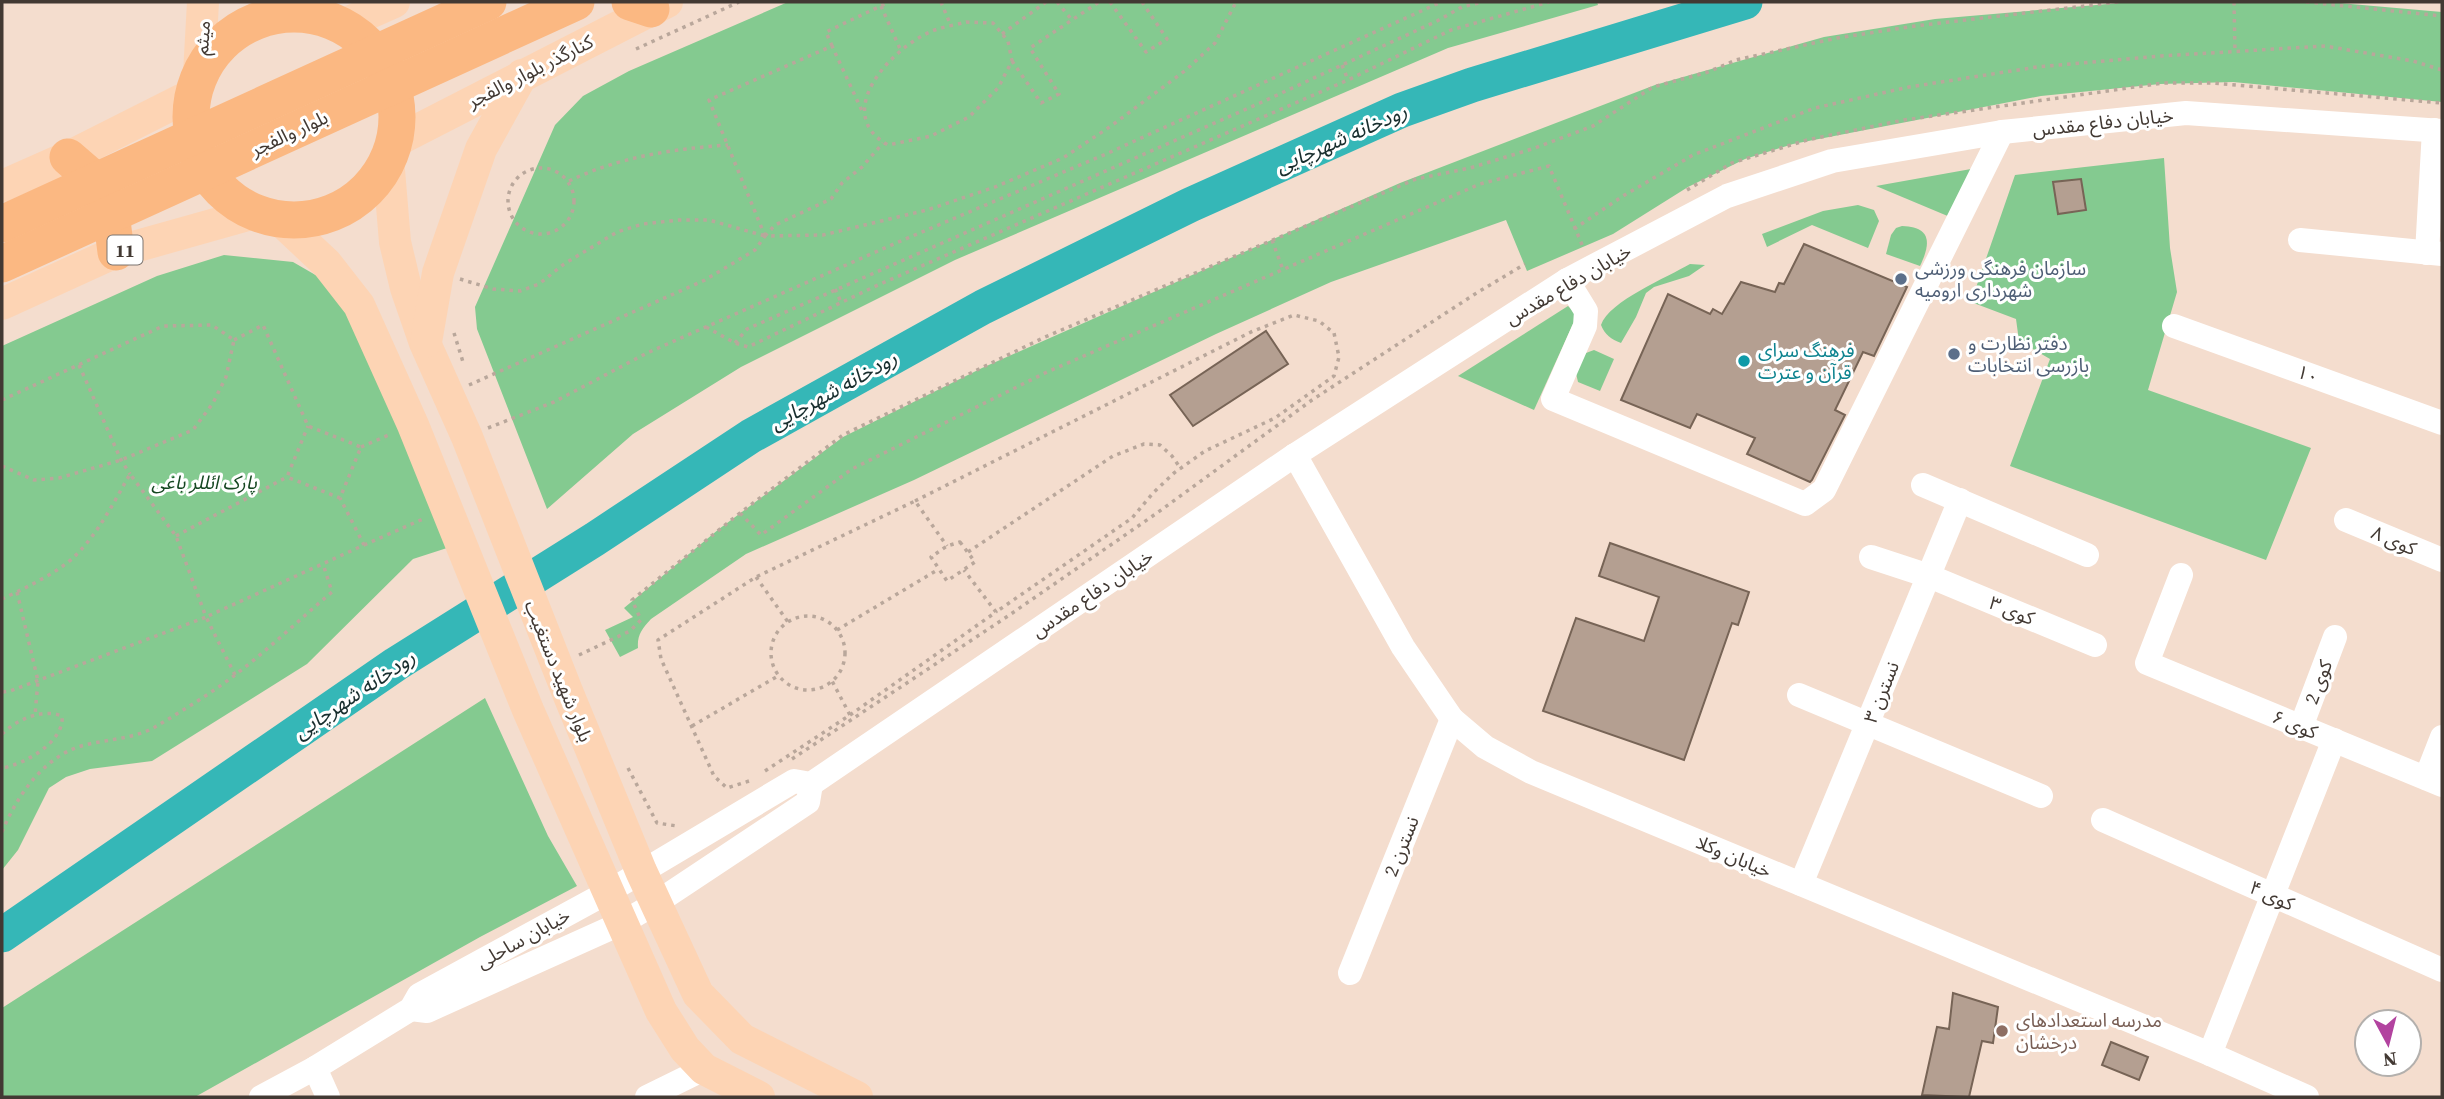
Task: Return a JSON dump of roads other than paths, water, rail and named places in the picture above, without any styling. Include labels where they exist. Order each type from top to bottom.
[{"type":"highway","name":"بلوار والفجر","points":[[2,224],[488,2]]},
{"type":"highway","name":"بلوار والفجر","points":[[2,264],[576,2]]},
{"type":"highway","points":[[283,14],[317,14],[366,43],[384,66],[395,94],[397,124],[391,150],[374,181],[355,200],[331,213],[305,219],[267,216],[235,202],[206,173],[192,135],[190,114],[196,84],[213,52],[233,33],[256,20],[283,14]]},
{"type":"highway","points":[[68,157],[97,182],[111,213],[116,252]]},
{"type":"main road","name":"میثم","points":[[196,84],[204,2]]},
{"type":"main road","points":[[317,14],[394,2]]},
{"type":"main road","name":"کنارگذر بلوار والفجر","points":[[391,150],[649,4]]},
{"type":"main road","points":[[439,337],[481,149],[522,75]]},
{"type":"main road","points":[[2,186],[68,157],[196,84]]},
{"type":"main road","name":"بلوار شهید دستغیب","points":[[391,150],[395,242],[406,289],[439,337],[467,387],[485,429],[492,502],[641,872],[698,994],[742,1039],[857,1097]]},
{"type":"main road","points":[[267,216],[327,264],[359,305],[413,425],[528,710],[661,1011],[685,1049],[704,1069],[759,1097]]},
{"type":"main road","name":"11","points":[[2,304],[116,252],[267,216]]},
{"type":"street","name":"خیابان دفاع مقدس","points":[[656,903],[808,802],[811,785],[1295,455],[1567,280],[1727,196],[1832,161],[2002,132],[2186,113],[2438,130]]},
{"type":"street","points":[[2300,240],[2435,253],[2438,130]]},
{"type":"street","points":[[1567,280],[1586,311],[1586,326],[1553,399],[1805,504],[1824,490],[2002,132]]},
{"type":"street","name":"۱۰","points":[[2174,326],[2442,423]]},
{"type":"street","name":"خیابان وکلا","points":[[1295,455],[1403,647],[1452,719],[1485,747],[1531,772],[2210,1054],[2307,1097]]},
{"type":"street","points":[[1923,485],[2087,555]]},
{"type":"street","name":"نسترن ۳","points":[[1801,884],[1960,500]]},
{"type":"street","name":"کوی ۸","points":[[2346,520],[2442,560]]},
{"type":"street","points":[[1871,557],[1928,576]]},
{"type":"street","name":"کوی ۶","points":[[2181,575],[2147,663],[2434,781]]},
{"type":"street","name":"کوی ۳","points":[[1928,576],[2095,645]]},
{"type":"street","name":"کوی 2","points":[[2301,727],[2335,637]]},
{"type":"street","points":[[1800,695],[2041,796]]},
{"type":"street","name":"نسترن 2","points":[[1350,973],[1452,719]]},
{"type":"street","points":[[2434,781],[2442,737]]},
{"type":"street","points":[[2210,1054],[2333,740]]},
{"type":"street","name":"خیابان دفاع مقدس","points":[[641,872],[794,781],[811,785]]},
{"type":"street","name":"کوی ۴","points":[[2102,820],[2442,970]]},
{"type":"street","name":"خیابان ساحلی","points":[[261,1097],[315,1068],[411,1009],[419,995],[641,872]]},
{"type":"street","name":"خیابان ساحلی","points":[[411,1009],[426,1011],[622,923],[656,903]]},
{"type":"street","points":[[315,1068],[328,1097]]},
{"type":"street","points":[[647,1097],[704,1069]]},
{"type":"waterway","name":"رودخانه شهرچایی","points":[[2,935],[396,664],[595,539],[751,436],[983,307],[1190,205],[1402,110],[1472,85],[1745,2]]},
{"type":"place","name":"سازمان فرهنگی ورزشی شهرداری ارومیه","points":[[1901,279]]},
{"type":"place","name":"دفتر نظارت و بازرسی انتخابات","points":[[1954,354]]},
{"type":"place","name":"فرهنگ سرای قرآن و عترت","points":[[1744,361]]},
{"type":"place","name":"مدرسه استعدادهای درخشان","points":[[2002,1031]]},
{"type":"park label","name":"پارک ائللر باغی","points":[[204,482]]}]
